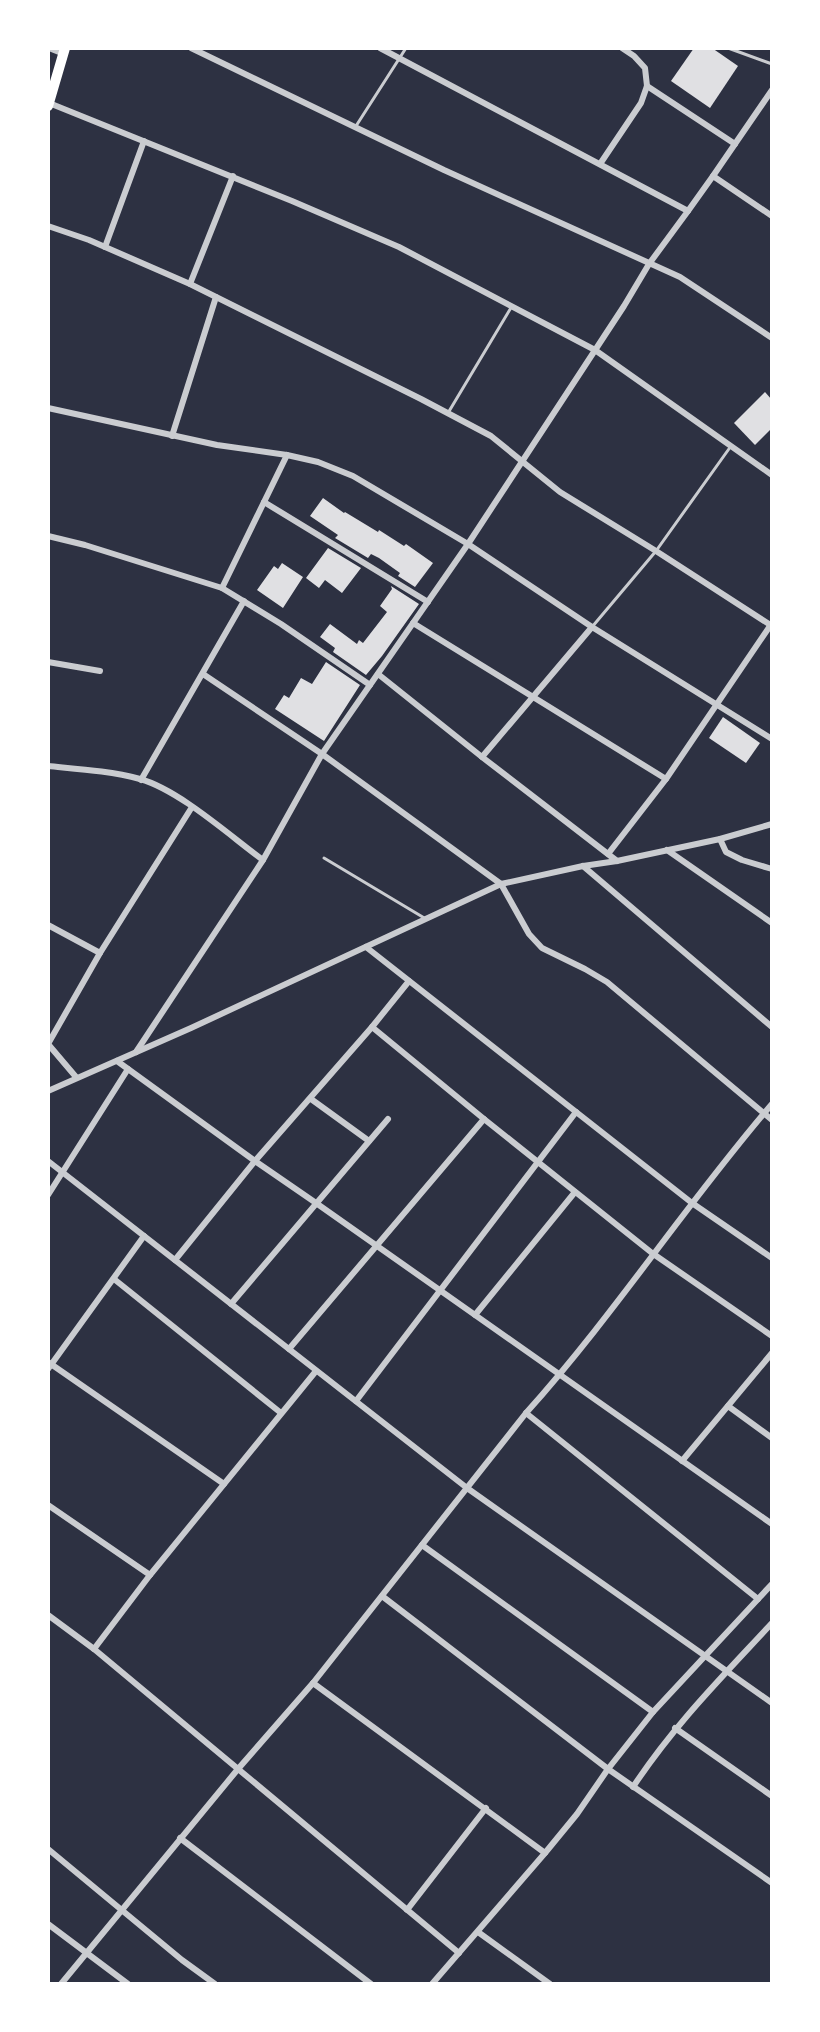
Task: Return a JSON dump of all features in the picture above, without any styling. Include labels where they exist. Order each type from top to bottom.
[{"type":"main road","points":[[48,104],[64,51]]},
{"type":"street","points":[[49,48],[64,51]]},
{"type":"street","points":[[191,48],[680,277],[772,338]]},
{"type":"street","points":[[380,48],[688,211]]},
{"type":"street","points":[[600,164],[641,103],[647,86],[645,68],[622,48]]},
{"type":"street","points":[[647,86],[735,144]]},
{"type":"street","points":[[136,1052],[263,860],[322,754],[468,544],[649,264],[772,90]]},
{"type":"street","points":[[48,104],[233,176],[399,247],[595,350],[772,475]]},
{"type":"street","points":[[105,247],[144,141]]},
{"type":"street","points":[[190,284],[233,176]]},
{"type":"street","points":[[713,176],[772,216]]},
{"type":"street","points":[[48,226],[190,284],[491,436],[560,492],[771,625],[666,779],[608,854]]},
{"type":"street","points":[[172,436],[216,297]]},
{"type":"street","points":[[48,408],[217,445],[287,455],[318,462],[353,476],[468,544],[592,627],[772,739]]},
{"type":"street","points":[[222,588],[287,455]]},
{"type":"street","points":[[264,502],[428,602]]},
{"type":"street","points":[[48,536],[222,588],[370,685]]},
{"type":"street","points":[[141,780],[244,601]]},
{"type":"street","points":[[413,623],[666,779]]},
{"type":"street","points":[[482,757],[592,627]]},
{"type":"street","points":[[48,662],[100,671]]},
{"type":"street","points":[[203,674],[322,754],[501,884],[529,934],[542,948],[607,982],[772,1120]]},
{"type":"street","points":[[378,674],[617,861]]},
{"type":"street","points":[[48,766],[105,772],[141,780],[168,791],[263,860]]},
{"type":"street","points":[[76,1077],[48,1044],[100,953],[192,807]]},
{"type":"street","points":[[48,1091],[501,884],[720,839],[772,824]]},
{"type":"street","points":[[720,839],[726,852],[772,869]]},
{"type":"street","points":[[667,850],[772,923]]},
{"type":"street","points":[[583,866],[772,1027]]},
{"type":"street","points":[[48,925],[100,953]]},
{"type":"street","points":[[366,947],[692,1203],[772,1258]]},
{"type":"street","points":[[175,1260],[409,981]]},
{"type":"street","points":[[372,1027],[652,1253],[772,1336]]},
{"type":"street","points":[[117,1061],[772,1524]]},
{"type":"street","points":[[48,1195],[128,1069]]},
{"type":"street","points":[[311,1099],[369,1141]]},
{"type":"street","points":[[61,1984],[180,1838],[313,1683],[526,1413],[560,1376],[652,1253],[772,1104]]},
{"type":"street","points":[[356,1401],[576,1112]]},
{"type":"street","points":[[231,1304],[388,1119]]},
{"type":"street","points":[[289,1349],[484,1119]]},
{"type":"street","points":[[48,1161],[467,1488],[772,1703]]},
{"type":"street","points":[[475,1315],[575,1192]]},
{"type":"street","points":[[144,1236],[49,1365],[224,1484]]},
{"type":"street","points":[[114,1279],[281,1413]]},
{"type":"street","points":[[682,1461],[772,1353]]},
{"type":"street","points":[[94,1649],[150,1575],[316,1371]]},
{"type":"street","points":[[728,1406],[772,1438]]},
{"type":"street","points":[[526,1413],[758,1599]]},
{"type":"street","points":[[48,1505],[150,1575]]},
{"type":"street","points":[[422,1545],[653,1712]]},
{"type":"street","points":[[432,1984],[577,1814],[653,1712],[772,1584]]},
{"type":"street","points":[[382,1596],[608,1769],[772,1883]]},
{"type":"street","points":[[48,1615],[94,1649],[459,1953]]},
{"type":"street","points":[[633,1787],[675,1728],[772,1623]]},
{"type":"street","points":[[313,1683],[545,1853]]},
{"type":"street","points":[[675,1728],[772,1796]]},
{"type":"street","points":[[407,1910],[486,1808]]},
{"type":"street","points":[[180,1838],[371,1984]]},
{"type":"street","points":[[48,1849],[215,1984]]},
{"type":"street","points":[[48,1924],[128,1984]]},
{"type":"street","points":[[478,1932],[550,1984]]},
{"type":"lane","points":[[355,127],[406,48]]},
{"type":"lane","points":[[728,48],[772,64]]},
{"type":"lane","points":[[448,413],[512,306]]},
{"type":"lane","points":[[592,627],[656,551],[731,446]]},
{"type":"lane","points":[[324,858],[426,919]]},
{"type":"building","points":[[694,48],[712,48],[738,66],[710,108],[671,81]]},
{"type":"building","points":[[765,392],[772,400],[772,428],[755,445],[734,423]]},
{"type":"building","points":[[323,498],[378,532],[404,546],[406,544],[433,563],[415,587],[379,558],[371,554],[368,558],[335,538],[338,535],[310,516]]},
{"type":"building","points":[[328,548],[361,568],[342,593],[325,580],[319,588],[306,578]]},
{"type":"building","points":[[282,563],[303,577],[283,608],[257,590],[274,566],[278,569]]},
{"type":"building","points":[[391,586],[419,604],[366,675],[333,652],[335,648],[320,637],[330,624],[357,644],[359,640],[363,643],[387,612],[380,606]]},
{"type":"building","points":[[326,662],[360,685],[324,741],[275,709],[284,695],[289,698],[301,678],[312,684]]},
{"type":"building","points":[[723,717],[760,743],[746,763],[709,738]]}]
